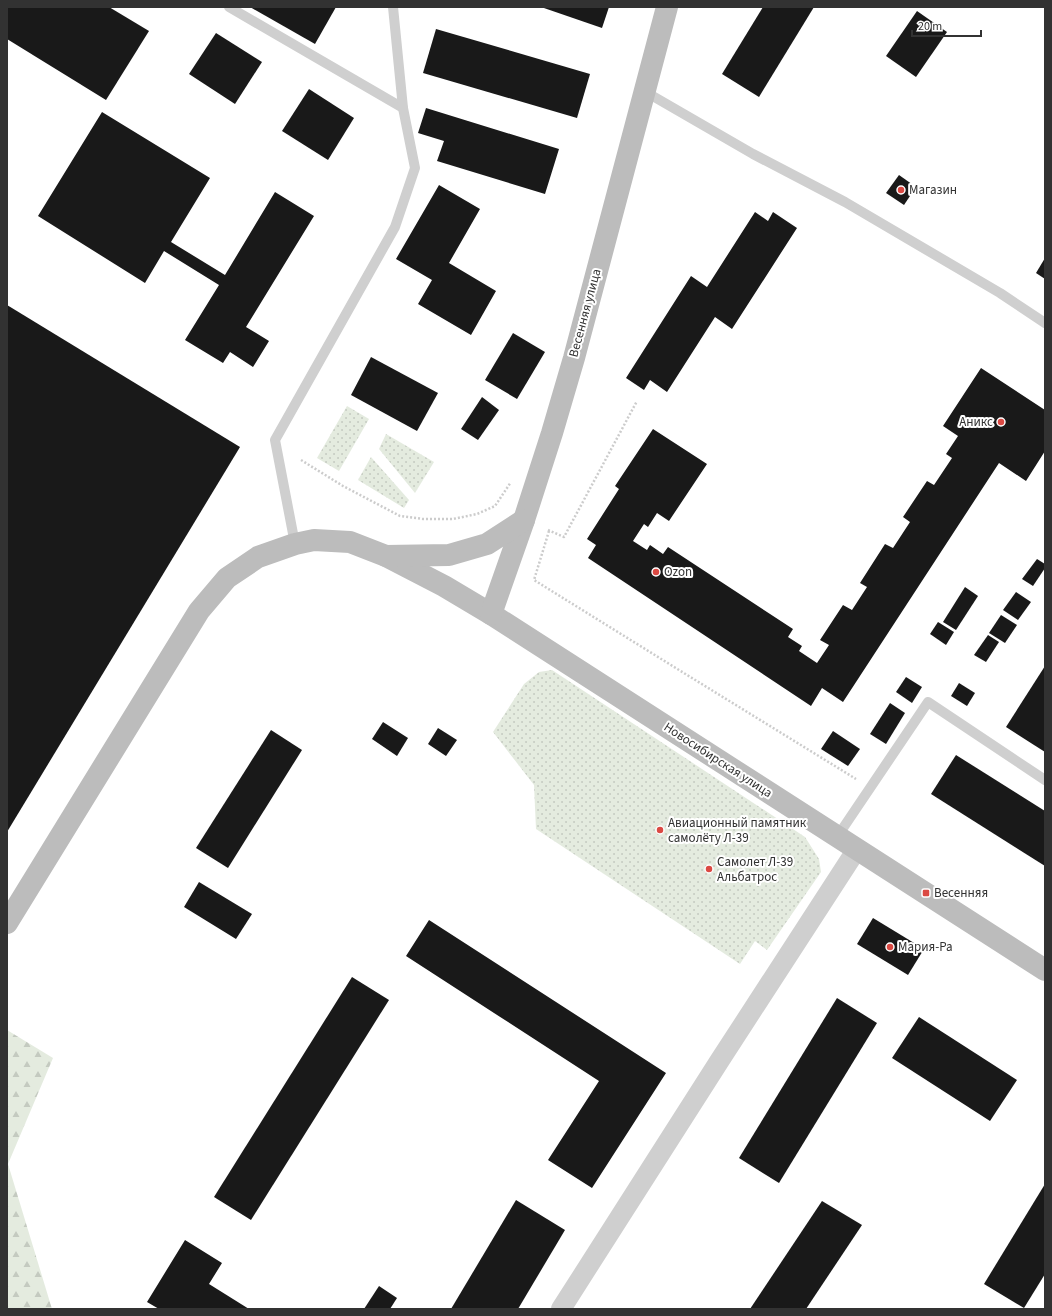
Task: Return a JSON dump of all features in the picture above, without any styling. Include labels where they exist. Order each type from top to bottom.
[{"type":"main road","name":"Весенняя улица","points":[[491,614],[524,520],[574,358],[667,7]]},
{"type":"main road","points":[[386,556],[448,555],[487,544],[524,520]]},
{"type":"main road","name":"Новосибирская улица","points":[[7,923],[199,611],[227,578],[258,557],[295,544],[314,540],[350,542],[386,556],[444,586],[491,614],[1045,970]]},
{"type":"street","points":[[561,1309],[724,1053],[857,849]]},
{"type":"lane","points":[[229,7],[403,108]]},
{"type":"lane","points":[[295,544],[275,440],[395,227],[415,168],[403,108],[393,7]]},
{"type":"lane","points":[[644,90],[753,154],[865,214],[1000,292],[1045,323]]},
{"type":"lane","points":[[837,836],[928,702],[1045,780]]},
{"type":"path","points":[[545,529],[564,537],[637,401]]},
{"type":"path","points":[[301,460],[343,486],[400,516],[423,519],[453,519],[477,514],[495,506],[513,476]]},
{"type":"path","points":[[549,531],[534,580],[870,787]]},
{"type":"green space","points":[[347,406],[369,419],[339,471],[317,458]]},
{"type":"green space","points":[[386,434],[434,462],[415,493],[379,449]]},
{"type":"green space","points":[[371,457],[409,500],[404,508],[358,480]]},
{"type":"green space","points":[[552,670],[805,837],[819,859],[821,872],[767,950],[755,941],[740,964],[536,829],[534,785],[493,732],[524,684],[539,672]]},
{"type":"green space","points":[[7,1030],[53,1058],[8,1164],[52,1309],[7,1309]]},
{"type":"building","points":[[7,7],[109,7],[149,31],[106,100],[7,39]]},
{"type":"building","points":[[250,7],[336,7],[315,44]]},
{"type":"building","points":[[541,7],[609,7],[602,28]]},
{"type":"building","points":[[763,7],[814,7],[759,97],[722,74]]},
{"type":"building","points":[[917,11],[947,32],[916,77],[886,56]]},
{"type":"building","points":[[436,29],[590,74],[577,118],[423,73]]},
{"type":"building","points":[[216,33],[262,62],[235,104],[189,74]]},
{"type":"building","points":[[309,89],[354,118],[328,160],[282,131]]},
{"type":"building","points":[[426,108],[559,149],[545,194],[437,161],[444,141],[418,133]]},
{"type":"building","points":[[102,112],[210,178],[171,242],[225,275],[275,192],[314,216],[246,327],[269,341],[253,367],[230,352],[223,363],[185,340],[219,285],[164,251],[145,283],[38,216]]},
{"type":"building","name":"Магазин","points":[[899,175],[916,187],[904,205],[886,193]]},
{"type":"building","points":[[439,185],[480,209],[449,263],[496,291],[471,335],[418,304],[432,280],[396,259]]},
{"type":"building","points":[[755,212],[768,221],[773,212],[797,228],[732,329],[715,317],[667,392],[650,380],[644,390],[626,378],[691,276],[707,287]]},
{"type":"building","points":[[1045,258],[1045,279],[1036,273]]},
{"type":"building","points":[[7,305],[240,447],[7,832]]},
{"type":"building","points":[[513,333],[545,352],[517,399],[485,380]]},
{"type":"building","points":[[371,357],[438,393],[417,431],[351,395]]},
{"type":"building","points":[[981,368],[1045,410],[1045,451],[1026,481],[999,463],[843,702],[822,688],[811,706],[588,558],[596,545],[587,539],[619,489],[615,486],[653,429],[707,464],[669,521],[657,513],[648,527],[644,524],[633,541],[647,550],[650,545],[663,554],[668,547],[793,629],[788,637],[802,646],[799,651],[817,663],[829,645],[820,640],[843,605],[852,610],[867,587],[860,583],[885,544],[893,548],[910,522],[903,517],[927,481],[934,485],[952,458],[946,454],[958,436],[943,426]]},
{"type":"building","points":[[482,397],[499,410],[478,440],[461,429]]},
{"type":"building","points":[[1037,559],[1045,564],[1045,568],[1033,586],[1022,579]]},
{"type":"building","points":[[965,587],[978,596],[956,630],[943,622]]},
{"type":"building","points":[[1016,592],[1031,602],[1018,620],[1003,610]]},
{"type":"building","points":[[1001,615],[1017,625],[1005,643],[989,633]]},
{"type":"building","points":[[938,622],[954,632],[946,645],[930,634]]},
{"type":"building","points":[[988,635],[999,642],[986,662],[974,655]]},
{"type":"building","points":[[1045,666],[1045,752],[1006,727]]},
{"type":"building","points":[[906,677],[922,687],[912,703],[896,692]]},
{"type":"building","points":[[959,683],[975,693],[967,706],[951,696]]},
{"type":"building","points":[[890,703],[905,713],[886,744],[870,734]]},
{"type":"building","points":[[383,722],[408,738],[397,756],[372,739]]},
{"type":"building","points":[[438,728],[457,740],[446,756],[428,744]]},
{"type":"building","points":[[271,730],[302,750],[228,868],[196,848]]},
{"type":"building","points":[[833,731],[860,749],[848,766],[821,749]]},
{"type":"building","points":[[956,755],[1045,811],[1045,866],[931,794]]},
{"type":"building","points":[[199,882],[252,914],[236,939],[184,907]]},
{"type":"building","name":"Мария-Ра","points":[[873,918],[924,949],[908,975],[857,944]]},
{"type":"building","points":[[429,920],[666,1073],[592,1188],[548,1160],[599,1081],[406,956]]},
{"type":"building","points":[[352,977],[389,1000],[251,1220],[214,1197]]},
{"type":"building","points":[[837,998],[877,1023],[779,1183],[739,1158]]},
{"type":"building","points":[[919,1017],[1017,1080],[990,1121],[892,1058]]},
{"type":"building","points":[[1045,1184],[1045,1274],[1024,1308],[984,1284]]},
{"type":"building","points":[[516,1200],[565,1230],[518,1309],[451,1309]]},
{"type":"building","points":[[822,1201],[862,1225],[806,1309],[750,1309]]},
{"type":"building","points":[[185,1240],[222,1263],[209,1284],[249,1309],[159,1309],[147,1302]]},
{"type":"building","points":[[379,1286],[397,1298],[390,1309],[364,1309]]},
{"type":"place","name":"Магазин","points":[[901,190]]},
{"type":"place","name":"Аникс","points":[[1001,422]]},
{"type":"place","name":"Ozon","points":[[656,572]]},
{"type":"place","name":"Авиационный памятник самолёту Л-39","points":[[660,830]]},
{"type":"place","name":"Самолет Л-39 Альбатрос","points":[[709,869]]},
{"type":"place","name":"Весенняя","points":[[926,893]]},
{"type":"place","name":"Мария-Ра","points":[[890,947]]}]
